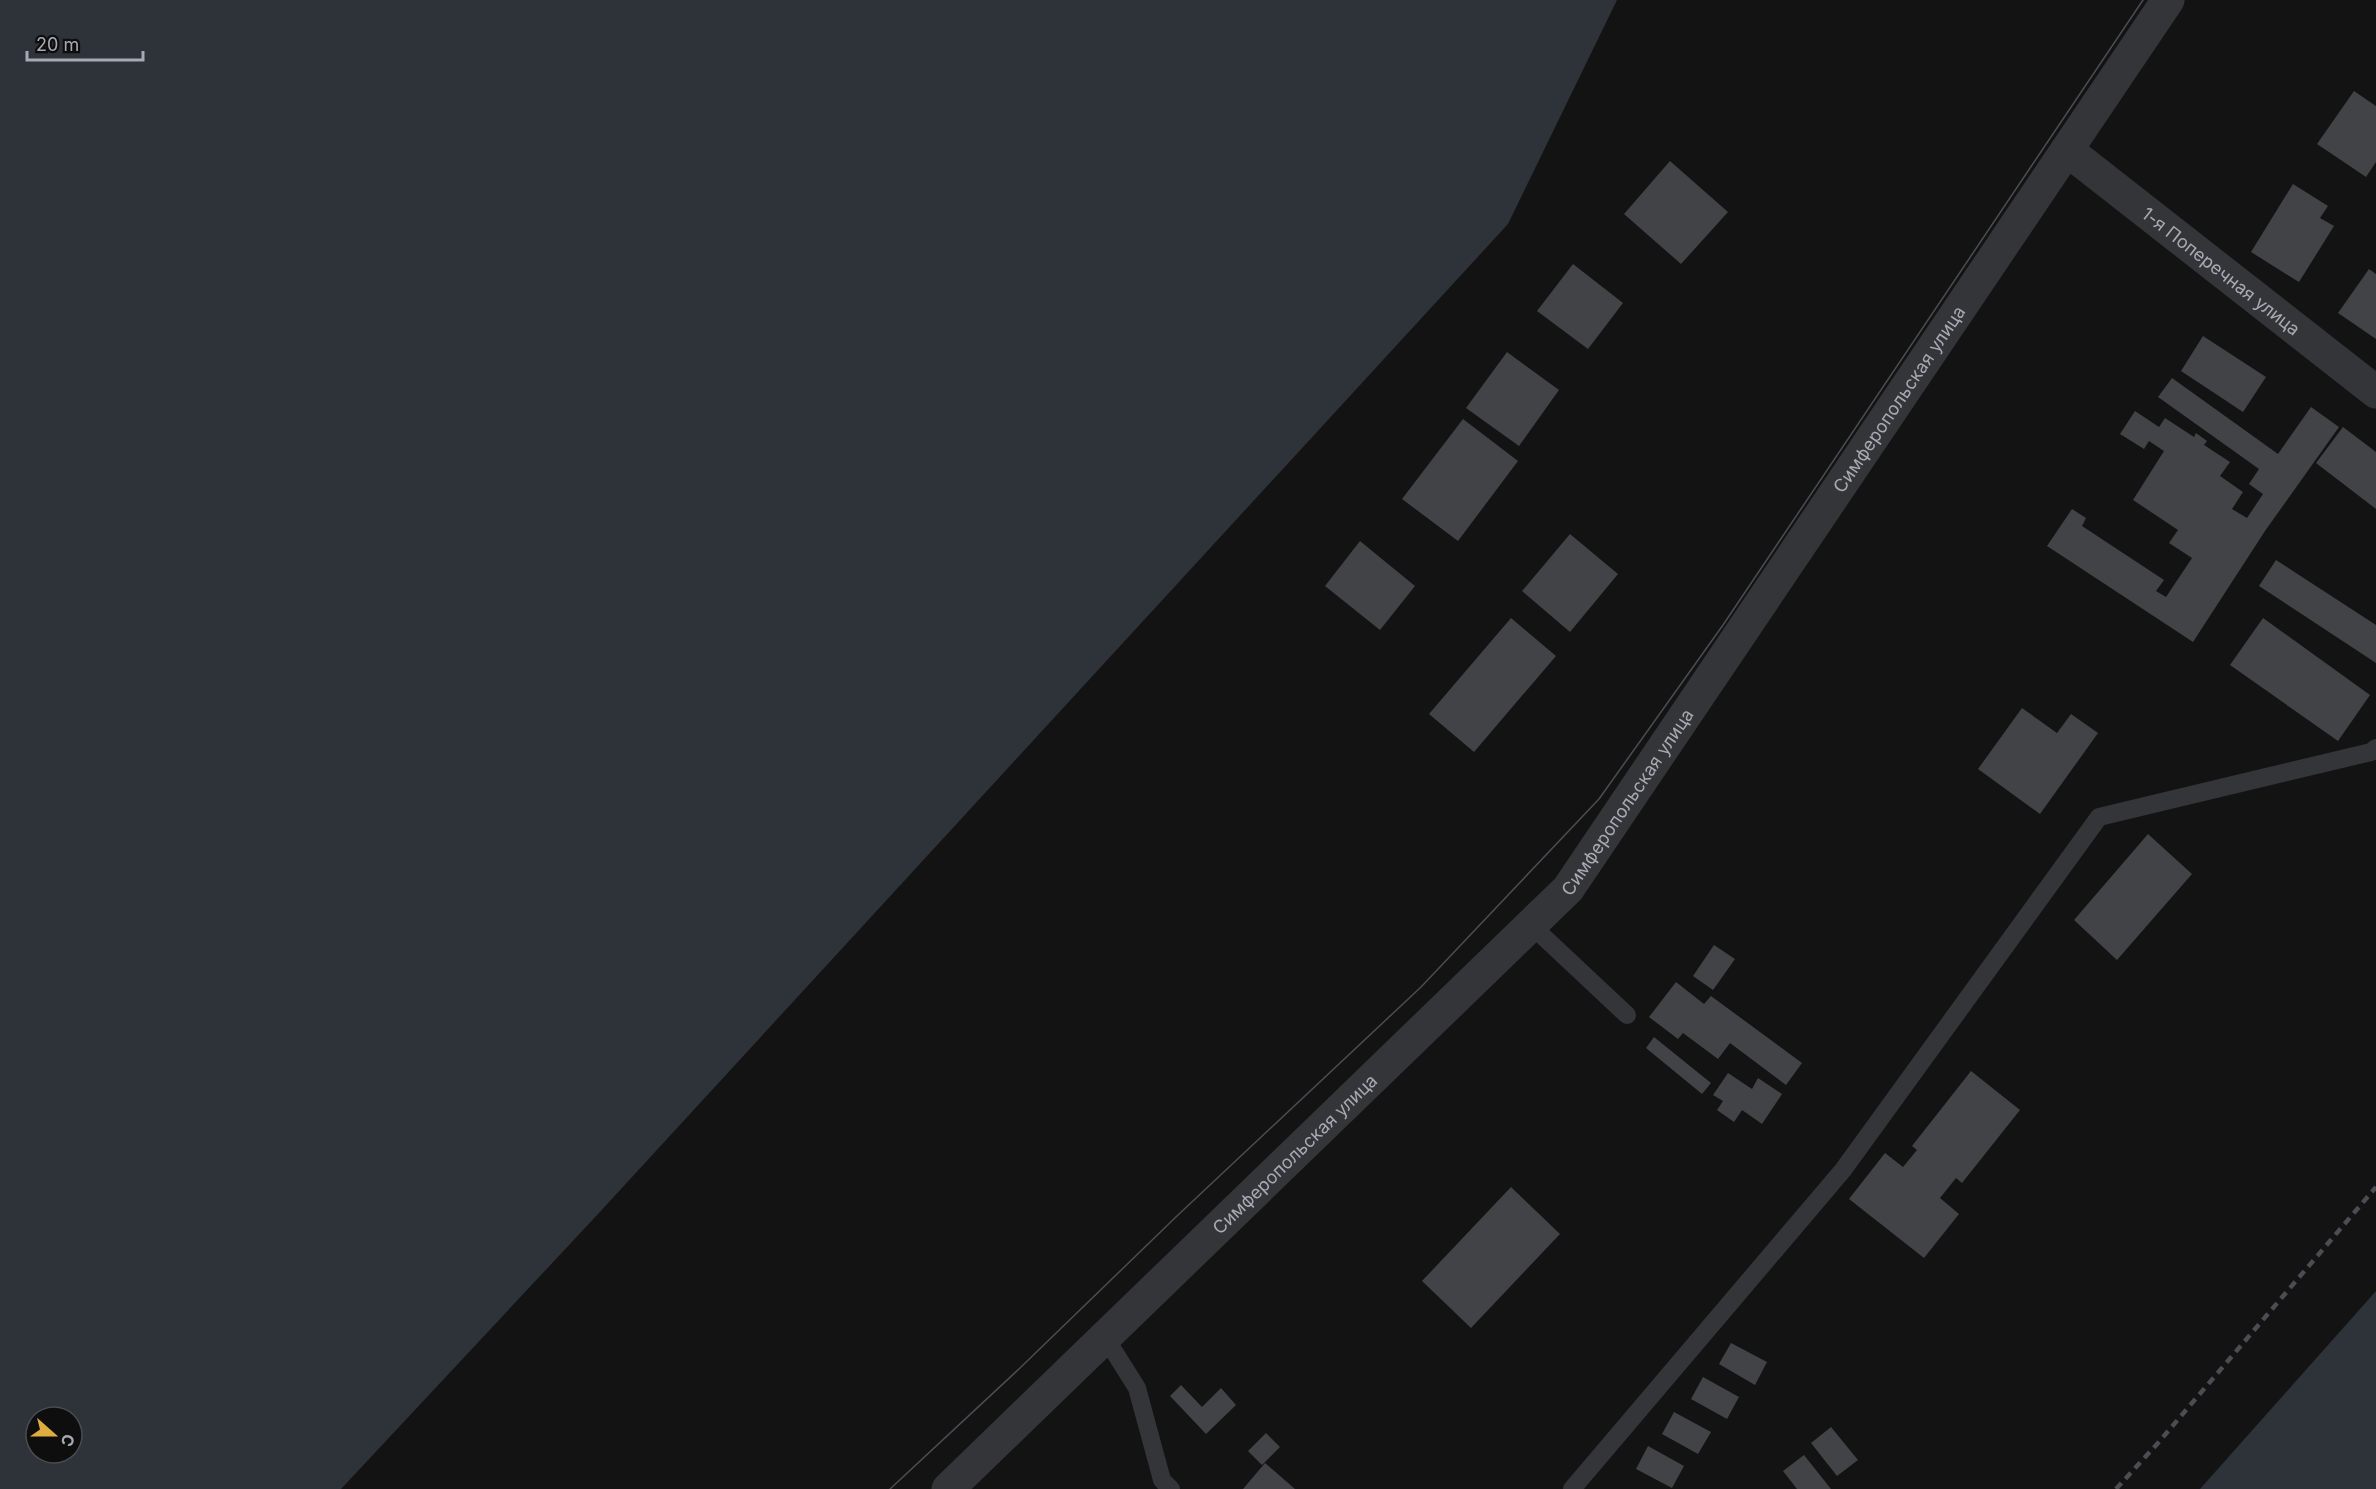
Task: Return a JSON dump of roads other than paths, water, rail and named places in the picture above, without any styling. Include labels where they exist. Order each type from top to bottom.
[{"type":"street","name":"Симферопольская улица","points":[[948,1489],[1568,889],[2168,0]]},
{"type":"street","name":"1-я Поперечная улица","points":[[2067,150],[2376,392]]},
{"type":"lane","points":[[1572,1489],[1844,1170],[2098,818],[2371,752],[2376,748]]},
{"type":"lane","points":[[1531,925],[1626,1015]]},
{"type":"lane","points":[[1105,1337],[1137,1388],[1162,1480],[1171,1489]]},
{"type":"tram line","points":[[890,1489],[1421,987],[1599,799],[1723,625],[2143,0]]},
{"type":"railway","points":[[2116,1489],[2158,1443],[2376,1187]]}]
